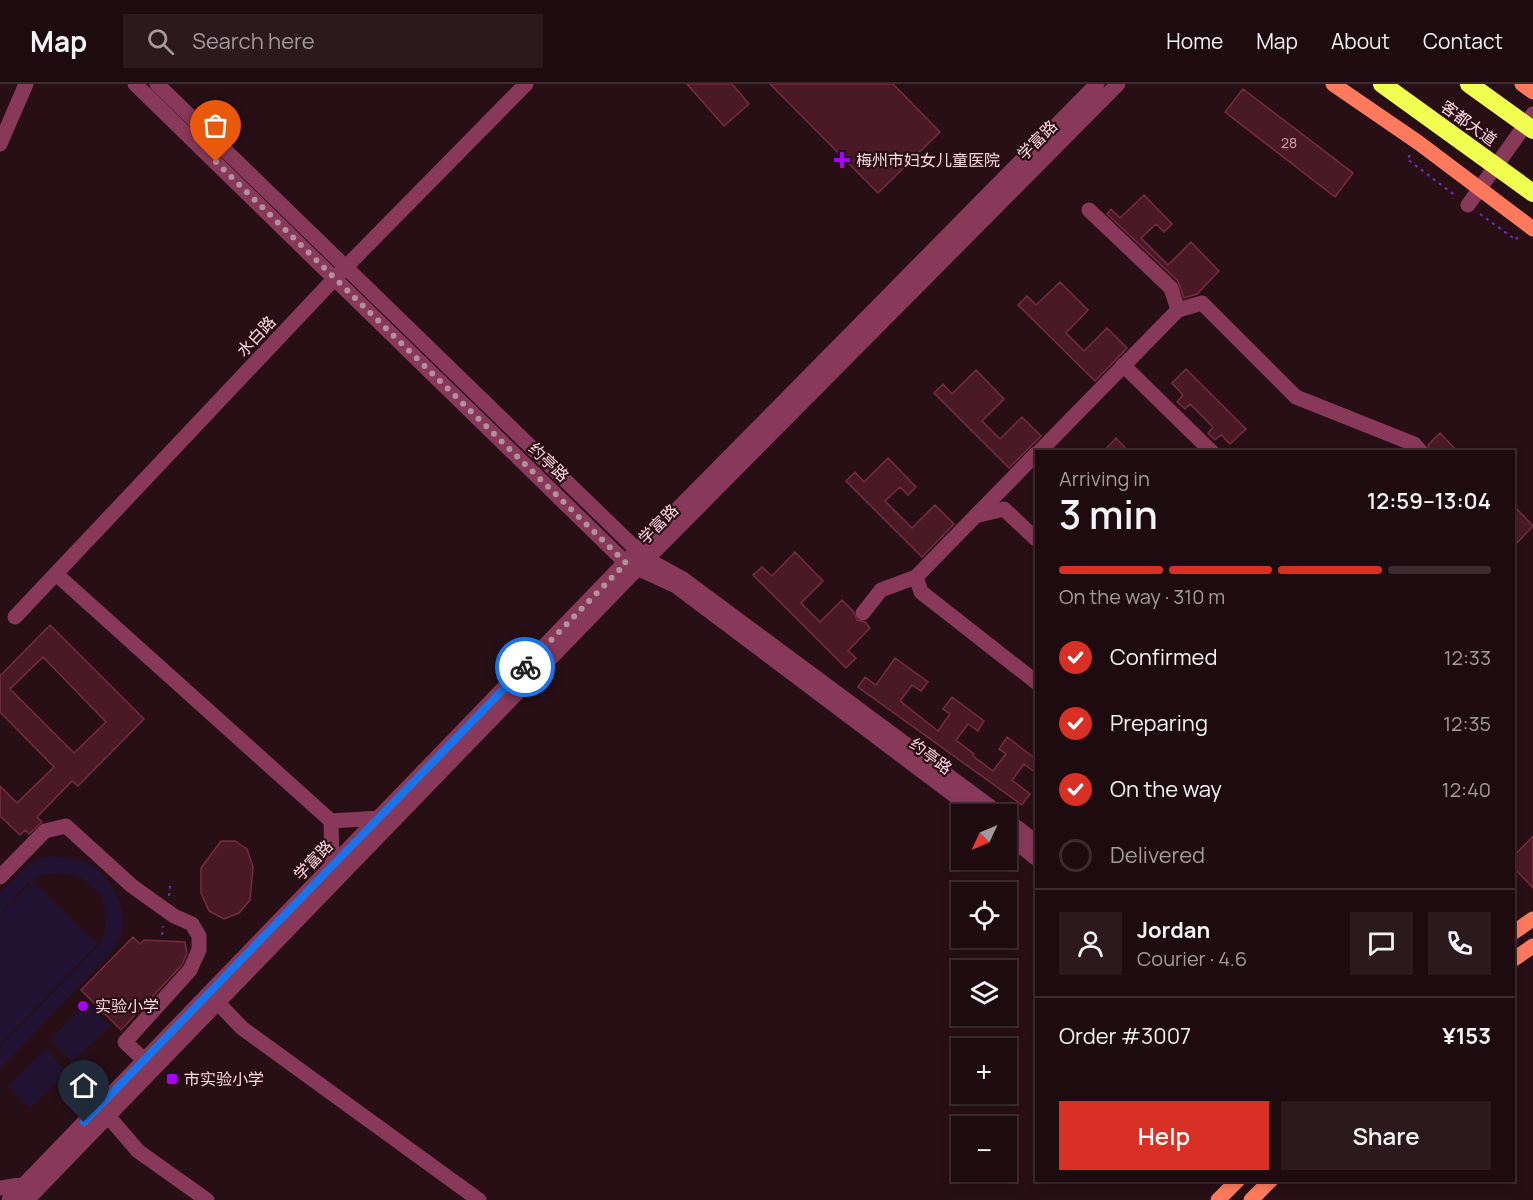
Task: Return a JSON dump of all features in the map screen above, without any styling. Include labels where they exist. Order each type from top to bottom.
[{"type":"highway","name":"客都大道","points":[[1382,84],[1533,193]]},
{"type":"highway","name":"客都大道","points":[[1469,84],[1533,130]]},
{"type":"main road","points":[[1333,84],[1419,143],[1533,229]]},
{"type":"main road","points":[[1522,84],[1533,92]]},
{"type":"main road","points":[[1515,931],[1533,919]]},
{"type":"main road","points":[[1515,958],[1533,946]]},
{"type":"main road","points":[[1218,1200],[1236,1182]]},
{"type":"main road","points":[[1251,1200],[1269,1182]]},
{"type":"street","points":[[0,144],[27,84]]},
{"type":"street","name":"约亭路","points":[[135,84],[340,273],[637,560],[676,586],[966,804]]},
{"type":"street","name":"约亭路","points":[[157,84],[340,273]]},
{"type":"street","name":"水白路","points":[[15,617],[340,273],[526,84]]},
{"type":"street","name":"学富路","points":[[9,1200],[29,1194],[108,1116],[218,1003],[637,560],[1097,84]]},
{"type":"street","name":"学富路","points":[[29,1194],[144,1060],[380,818],[1118,84]]},
{"type":"street","points":[[1468,205],[1533,114]]},
{"type":"street","points":[[1089,210],[1171,288],[1178,310]]},
{"type":"street","points":[[1041,450],[1178,310],[1203,303],[1296,398],[1414,444],[1419,450]]},
{"type":"street","points":[[1123,366],[1210,450]]},
{"type":"street","points":[[863,613],[881,590],[916,577],[1035,456]]},
{"type":"street","points":[[975,516],[1004,509],[1035,538]]},
{"type":"street","name":"约亭路","points":[[637,560],[684,579],[987,804]]},
{"type":"street","points":[[56,574],[331,821],[380,818]]},
{"type":"street","points":[[916,577],[921,592],[1035,681]]},
{"type":"street","points":[[331,821],[332,867]]},
{"type":"street","points":[[0,877],[45,831],[66,826],[132,886],[174,916],[192,924],[199,936],[199,950],[190,970],[125,1042],[144,1060]]},
{"type":"street","points":[[1017,827],[1035,841]]},
{"type":"street","points":[[1017,843],[1035,857]]},
{"type":"street","points":[[218,1003],[242,1028],[479,1200]]},
{"type":"street","points":[[108,1116],[138,1151],[207,1200]]},
{"type":"street","points":[[0,1188],[29,1194]]},
{"type":"path","points":[[1407,159],[1516,240]]},
{"type":"shaded area","points":[[49,856],[84,861],[100,871],[116,894],[122,911],[123,927],[117,943],[108,956],[0,1069],[0,1047],[100,944],[105,928],[106,914],[102,900],[95,889],[85,880],[57,873],[41,876],[30,882],[0,914],[0,893],[34,860]]},
{"type":"shaded area","points":[[33,882],[98,944],[0,1045],[0,915]]},
{"type":"shaded area","points":[[88,1003],[110,1026],[72,1062],[50,1039]]},
{"type":"shaded area","points":[[46,1049],[68,1072],[30,1108],[8,1086]]},
{"type":"building","points":[[687,84],[732,84],[749,104],[724,126]]},
{"type":"building","points":[[770,84],[893,84],[940,132],[878,193]]},
{"type":"building","points":[[1243,89],[1353,173],[1335,197],[1225,112]]},
{"type":"building","points":[[1144,195],[1172,224],[1164,232],[1156,224],[1141,238],[1168,265],[1191,242],[1219,271],[1197,294],[1184,298],[1178,281],[1107,214],[1111,209],[1120,218]]},
{"type":"building","points":[[1060,282],[1088,310],[1066,333],[1084,351],[1107,328],[1127,348],[1095,381],[1018,305],[1027,296],[1036,305]]},
{"type":"building","points":[[1186,369],[1246,429],[1230,444],[1221,435],[1215,440],[1208,433],[1213,427],[1190,404],[1185,409],[1177,402],[1183,395],[1172,383]]},
{"type":"building","points":[[976,370],[1004,399],[982,421],[1000,439],[1022,417],[1041,436],[1009,468],[934,393],[943,384],[952,394]]},
{"type":"building","points":[[1440,433],[1456,450],[1430,450],[1428,445]]},
{"type":"building","points":[[1116,438],[1127,450],[1105,450]]},
{"type":"building","points":[[888,458],[916,487],[908,495],[900,487],[885,501],[912,528],[935,505],[954,524],[922,557],[846,481],[855,472],[864,482]]},
{"type":"building","points":[[1515,507],[1533,526],[1515,545]]},
{"type":"building","points":[[795,552],[823,581],[801,603],[820,622],[842,600],[853,611],[857,620],[865,622],[870,628],[848,651],[856,658],[846,668],[753,575],[762,567],[772,576]]},
{"type":"building","points":[[50,625],[144,719],[78,786],[72,781],[37,817],[42,822],[29,834],[25,830],[20,835],[0,816],[0,786],[17,803],[54,767],[0,712],[0,676]],"holes":[[[43,657],[106,722],[74,753],[10,689]]]},
{"type":"building","points":[[895,658],[928,682],[921,691],[912,685],[900,701],[938,731],[950,714],[943,709],[952,697],[984,721],[978,731],[968,724],[956,740],[993,771],[1006,754],[999,749],[1007,737],[1035,758],[1035,772],[1024,764],[1012,780],[1030,794],[1022,805],[858,687],[865,677],[876,685]]},
{"type":"building","points":[[1533,836],[1533,888],[1515,869],[1515,855]]},
{"type":"building","points":[[221,841],[235,841],[247,849],[253,867],[250,900],[239,913],[224,919],[209,911],[201,893],[201,868]]},
{"type":"building","points":[[133,937],[140,944],[144,940],[185,942],[187,953],[182,965],[121,1030],[81,990]]},
{"type":"way so far","points":[[216,162],[626,563],[525,667]]},
{"type":"place","name":"梅州市妇女儿童医院","points":[[842,160]]},
{"type":"place","name":"实验小学","points":[[83,1006]]},
{"type":"place","name":"市实验小学","points":[[172,1079]]},
{"type":"route","points":[[84,1122],[525,667]]}]
